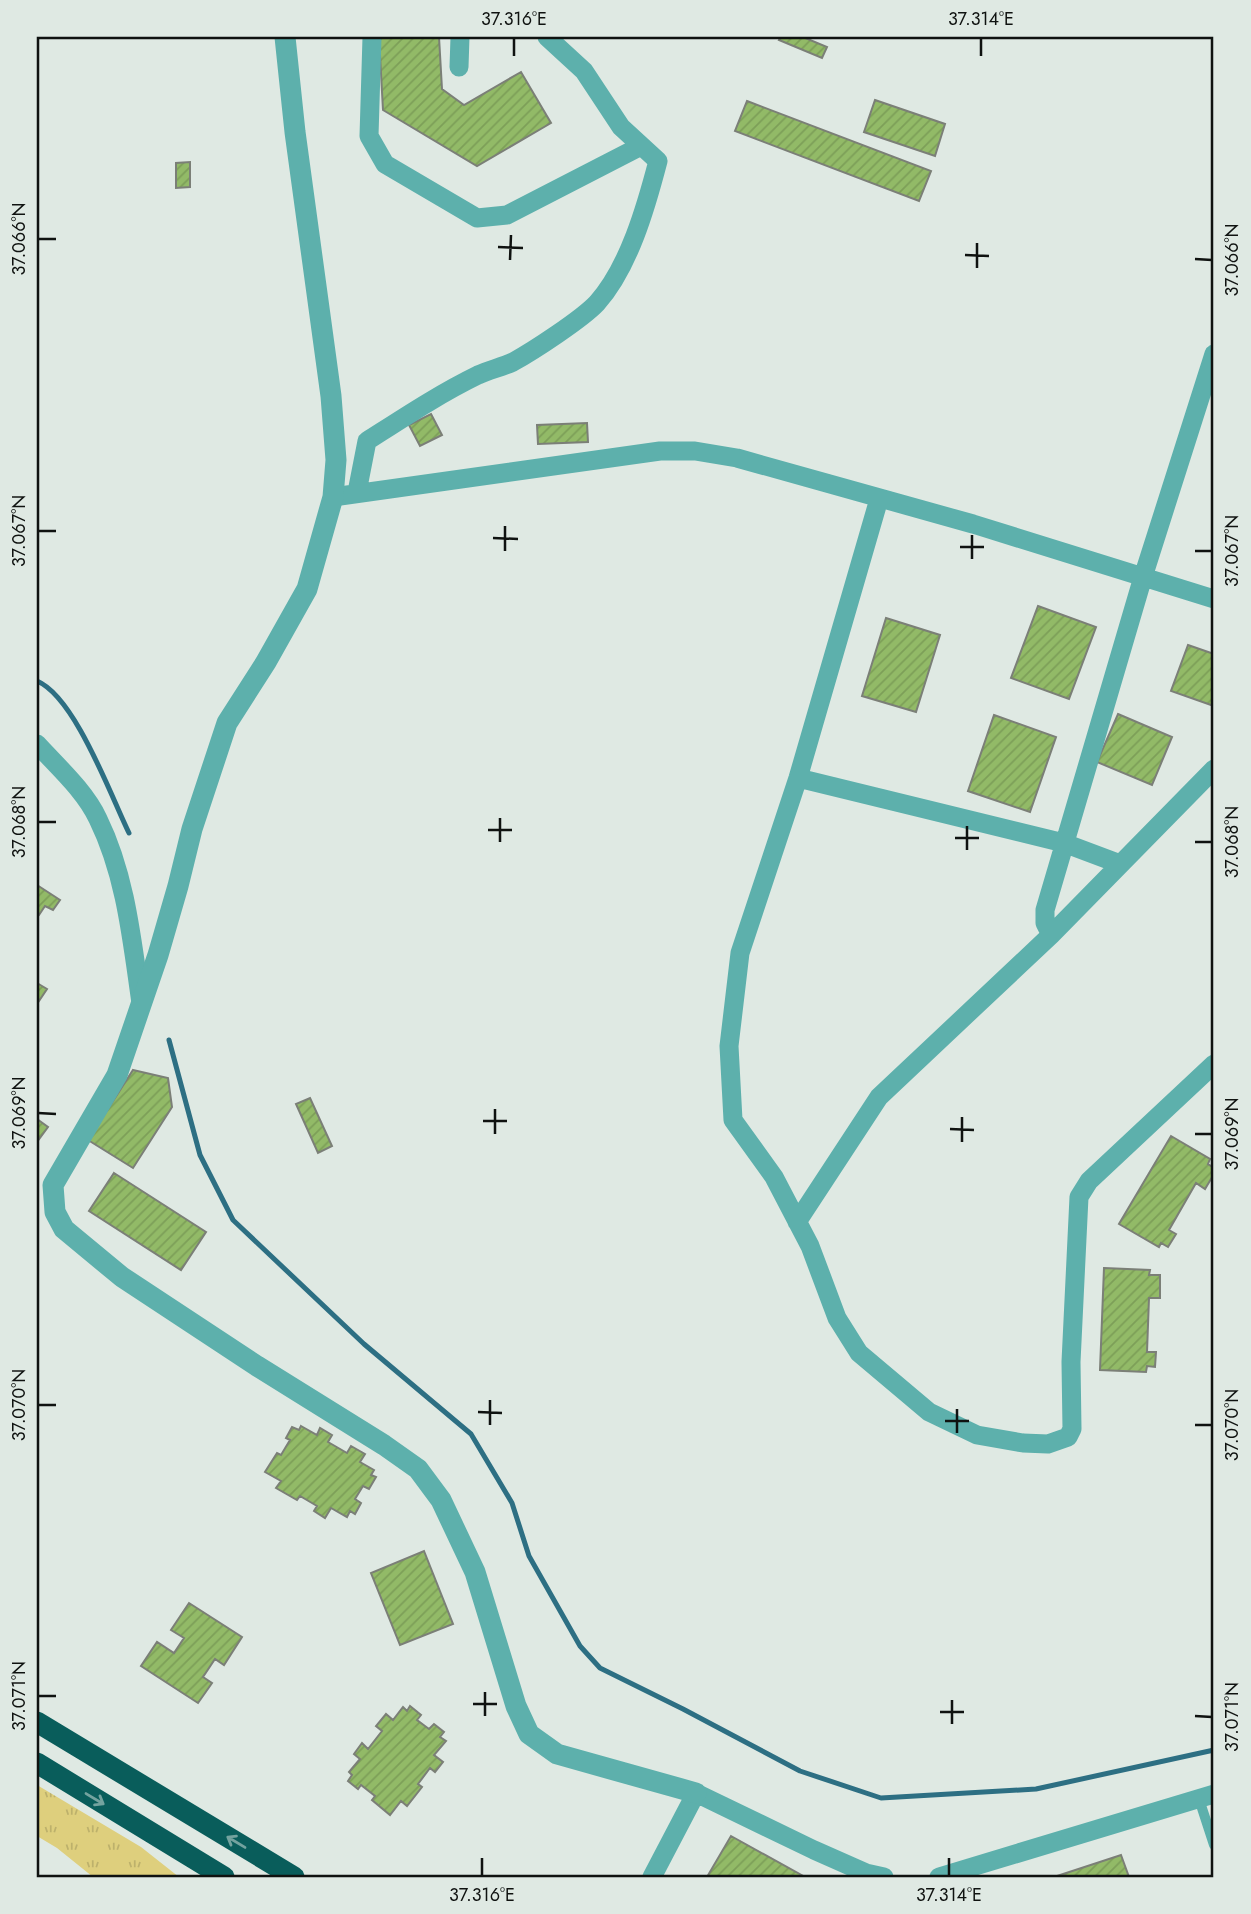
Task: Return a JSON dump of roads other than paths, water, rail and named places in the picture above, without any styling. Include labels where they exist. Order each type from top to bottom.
[{"type":"highway","points":[[37,1722],[294,1877]]},
{"type":"highway","points":[[37,1763],[202,1869],[224,1877]]},
{"type":"street","points":[[285,37],[295,132],[331,396],[336,460],[333,497],[307,589],[266,662],[227,723],[117,1075],[53,1185],[55,1212],[64,1229],[122,1277],[418,1469],[441,1500],[475,1572],[516,1706],[530,1734],[557,1754],[696,1793],[814,1850],[866,1873],[884,1877]]},
{"type":"street","points":[[372,37],[369,136],[386,164],[477,218],[507,215],[641,146]]},
{"type":"street","points":[[459,67],[460,37]]},
{"type":"street","points":[[357,492],[367,441],[422,406],[478,375],[513,362],[563,330],[596,304],[621,269],[658,161],[621,127],[584,71],[547,37]]},
{"type":"street","points":[[1051,935],[1044,916],[1064,843],[1143,577],[1214,354]]},
{"type":"street","points":[[333,497],[660,451],[695,451],[737,458],[974,523],[1214,599]]},
{"type":"street","points":[[879,499],[798,778],[740,953],[729,1046],[733,1120],[774,1177],[810,1246],[836,1318],[859,1353],[929,1412],[977,1435],[1023,1443],[1048,1444],[1068,1437],[1072,1429],[1071,1362],[1079,1197],[1089,1181],[1214,1064]]},
{"type":"street","points":[[37,744],[66,775],[102,828],[123,892],[141,1003]]},
{"type":"street","points":[[797,1222],[879,1097],[1051,935],[1214,769]]},
{"type":"street","points":[[798,778],[1064,843],[1121,864]]},
{"type":"street","points":[[652,1877],[696,1793]]},
{"type":"street","points":[[939,1877],[1207,1797]]},
{"type":"lane","points":[[1207,1797],[1214,1844]]},
{"type":"waterway","points":[[37,681],[65,706],[78,726],[129,833]]},
{"type":"waterway","points":[[169,1040],[200,1155],[233,1220],[364,1344],[471,1434],[512,1503],[529,1556],[580,1646],[600,1668],[800,1771],[881,1798],[1036,1789],[1214,1750]]}]
